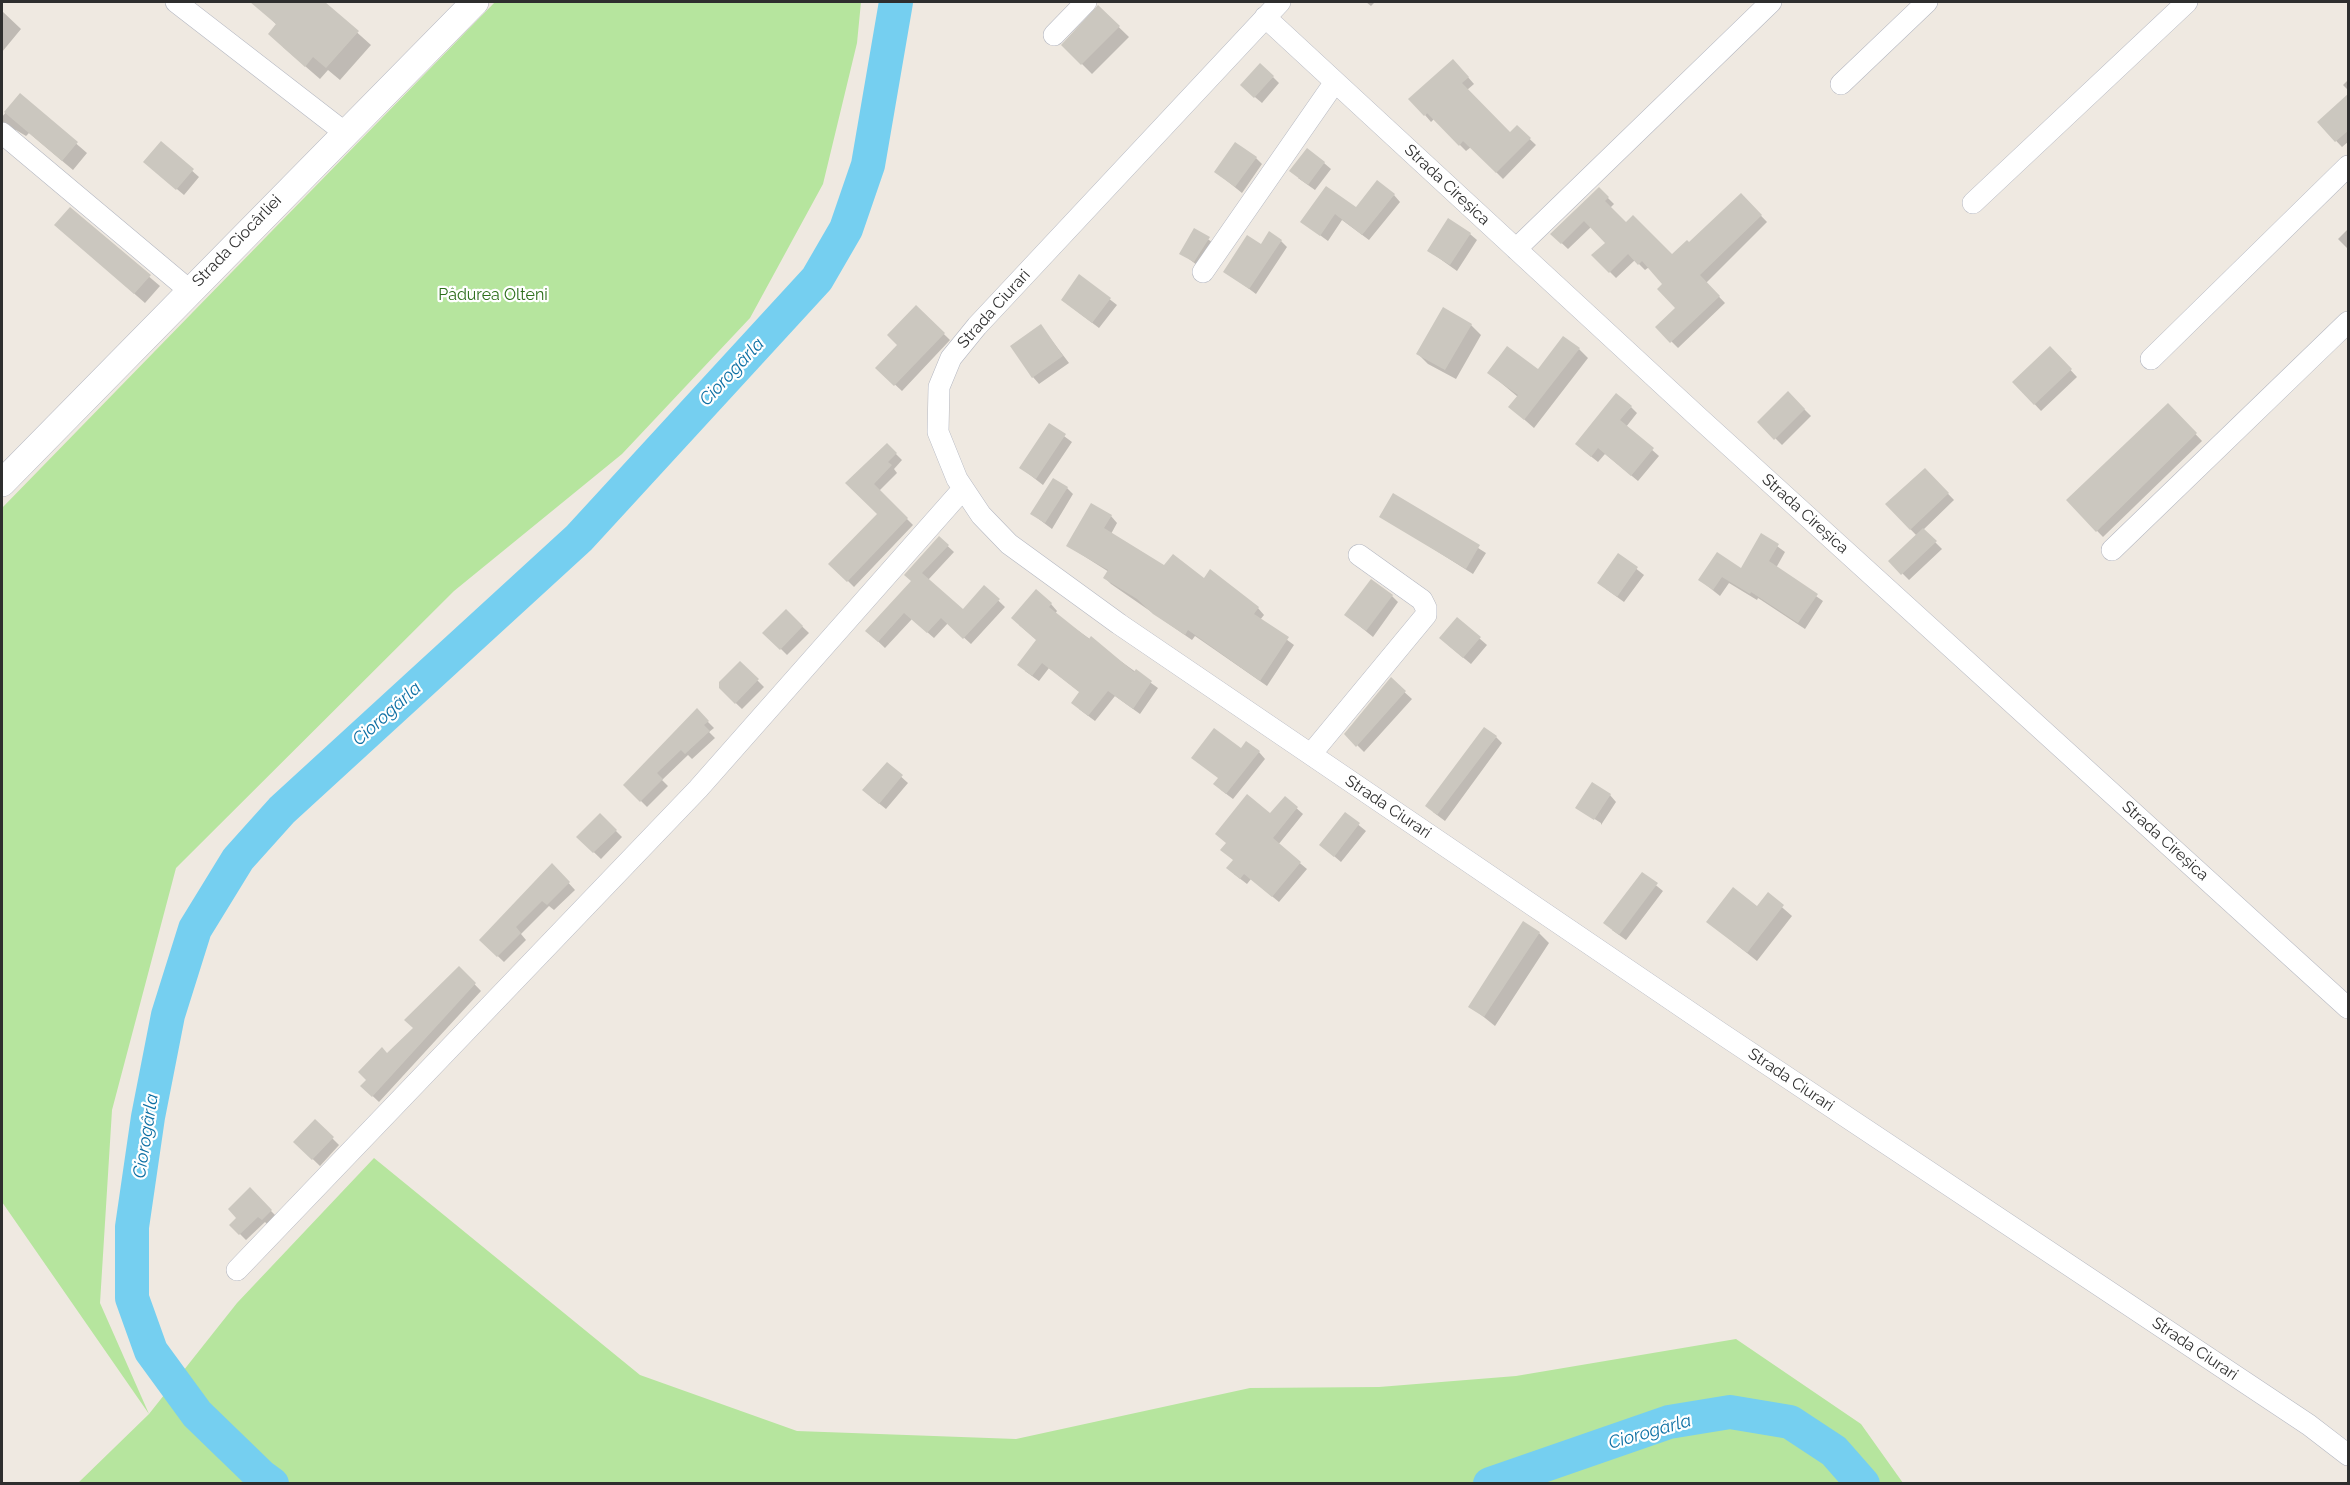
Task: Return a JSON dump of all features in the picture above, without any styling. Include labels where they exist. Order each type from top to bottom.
[{"type":"street","points":[[176,2],[344,132]]},
{"type":"street","name":"Strada Ciocârliei","points":[[2,483],[344,132],[475,2]]},
{"type":"street","points":[[1054,35],[1086,2]]},
{"type":"street","name":"Strada Ciurari","points":[[1280,2],[977,326],[951,358],[939,387],[938,432],[948,462],[981,515],[1009,544],[1119,624],[1729,1039],[2309,1425],[2349,1455]]},
{"type":"street","points":[[1516,249],[1771,2]]},
{"type":"street","points":[[1841,84],[1927,2]]},
{"type":"street","points":[[1973,203],[2187,2]]},
{"type":"street","name":"Strada Cireșica","points":[[1265,17],[1516,249],[2349,1008]]},
{"type":"street","points":[[1203,272],[1335,82]]},
{"type":"street","points":[[2,133],[189,290]]},
{"type":"street","points":[[2151,359],[2349,166]]},
{"type":"street","points":[[2112,549],[2349,322]]},
{"type":"street","points":[[237,1270],[698,789],[963,489]]},
{"type":"street","points":[[1311,754],[1426,615],[1426,608],[1422,600],[1359,555]]},
{"type":"green space","name":"Pădurea Olteni","points":[[495,2],[861,2],[857,43],[823,184],[750,318],[622,454],[454,591],[176,868],[112,1110],[100,1303],[149,1414],[2,1202],[2,508]]},
{"type":"green space","points":[[374,1158],[640,1375],[797,1431],[1016,1439],[1250,1388],[1379,1387],[1516,1376],[1736,1339],[1861,1424],[1903,1483],[78,1483],[149,1414],[237,1303]]},
{"type":"building","points":[[250,2],[325,2],[359,31],[326,68],[313,57],[305,67],[268,34],[276,24]]},
{"type":"building","points":[[1098,5],[1120,26],[1081,65],[1061,45]]},
{"type":"building","points":[[1453,59],[1469,77],[1462,83],[1510,132],[1517,125],[1531,138],[1496,173],[1463,141],[1459,146],[1427,113],[1424,116],[1408,99]]},
{"type":"building","points":[[1260,63],[1274,76],[1254,98],[1240,85]]},
{"type":"building","points":[[20,93],[78,142],[62,161],[4,112]]},
{"type":"building","points":[[2349,93],[2349,130],[2335,142],[2317,122]]},
{"type":"building","points":[[161,141],[194,169],[176,190],[143,162]]},
{"type":"building","points":[[1235,142],[1257,157],[1235,187],[1214,172]]},
{"type":"building","points":[[1307,148],[1325,162],[1308,185],[1289,171]]},
{"type":"building","points":[[1377,180],[1395,194],[1362,235],[1335,214],[1320,236],[1300,222],[1326,186],[1356,207]]},
{"type":"building","points":[[1599,187],[1609,197],[1605,201],[1626,222],[1633,215],[1672,254],[1687,240],[1689,242],[1741,193],[1762,215],[1700,275],[1720,296],[1670,343],[1655,327],[1675,308],[1657,289],[1662,284],[1642,261],[1638,265],[1628,254],[1609,273],[1591,255],[1605,243],[1584,221],[1561,244],[1550,234]]},
{"type":"building","points":[[70,207],[151,275],[134,294],[54,225]]},
{"type":"building","points":[[1448,218],[1471,233],[1450,265],[1427,251]]},
{"type":"building","points":[[1194,228],[1210,237],[1194,262],[1179,254]]},
{"type":"building","points":[[1269,231],[1282,240],[1249,289],[1223,272],[1247,235],[1261,244]]},
{"type":"building","points":[[1079,274],[1111,298],[1092,323],[1061,300]]},
{"type":"building","points":[[916,305],[945,333],[894,386],[875,368],[897,345],[887,335]]},
{"type":"building","points":[[1443,307],[1472,324],[1445,370],[1416,354]]},
{"type":"building","points":[[1041,324],[1063,356],[1032,378],[1010,346]]},
{"type":"building","points":[[1563,336],[1580,348],[1524,420],[1508,407],[1518,395],[1487,373],[1507,346],[1538,369]]},
{"type":"building","points":[[2050,346],[2072,369],[2034,405],[2012,382]]},
{"type":"building","points":[[1788,391],[1805,409],[1774,440],[1757,422]]},
{"type":"building","points":[[1616,393],[1632,406],[1620,420],[1654,448],[1631,476],[1598,448],[1591,457],[1575,444]]},
{"type":"building","points":[[2168,403],[2197,433],[2096,532],[2066,500]]},
{"type":"building","points":[[1049,423],[1066,434],[1036,479],[1019,468]]},
{"type":"building","points":[[887,443],[897,453],[888,462],[892,465],[874,484],[908,518],[847,582],[828,564],[877,514],[845,483]]},
{"type":"building","points":[[1925,468],[1949,493],[1910,530],[1885,504]]},
{"type":"building","points":[[1053,478],[1068,487],[1045,523],[1030,514]]},
{"type":"building","points":[[1393,493],[1480,545],[1466,569],[1379,517]]},
{"type":"building","points":[[1091,503],[1112,515],[1104,528],[1164,565],[1173,554],[1204,578],[1210,569],[1259,607],[1254,614],[1289,637],[1260,681],[1188,630],[1185,635],[1153,614],[1137,599],[1103,578],[1108,570],[1066,546]]},
{"type":"building","points":[[1923,528],[1937,541],[1901,575],[1888,561]]},
{"type":"building","points":[[1761,533],[1779,544],[1769,561],[1818,594],[1798,623],[1751,592],[1750,594],[1722,577],[1713,590],[1698,580],[1717,552],[1741,568]]},
{"type":"building","points":[[939,536],[949,545],[922,573],[963,609],[984,585],[1000,599],[963,639],[941,618],[927,633],[904,613],[878,642],[865,631],[911,581],[904,575]]},
{"type":"building","points":[[1618,553],[1638,567],[1617,597],[1597,583]]},
{"type":"building","points":[[1371,579],[1393,595],[1366,631],[1344,615]]},
{"type":"building","points":[[1036,589],[1052,603],[1049,607],[1089,639],[1091,636],[1134,672],[1136,669],[1152,681],[1133,709],[1108,691],[1088,716],[1071,703],[1079,692],[1042,663],[1032,676],[1017,665],[1036,640],[1011,618]]},
{"type":"building","points":[[786,609],[803,626],[780,650],[762,633]]},
{"type":"building","points":[[1457,617],[1481,637],[1463,658],[1439,638]]},
{"type":"building","points":[[740,661],[759,679],[735,704],[719,688],[719,682]]},
{"type":"building","points":[[1391,677],[1406,691],[1356,747],[1344,734]]},
{"type":"building","points":[[697,708],[709,721],[704,725],[710,731],[685,754],[681,750],[657,773],[663,779],[640,802],[623,785]]},
{"type":"building","points":[[1484,727],[1497,736],[1437,815],[1425,806]]},
{"type":"building","points":[[1214,728],[1241,748],[1246,741],[1260,751],[1226,794],[1213,784],[1218,778],[1191,758]]},
{"type":"building","points":[[887,762],[903,775],[879,804],[862,790]]},
{"type":"building","points":[[1592,782],[1611,794],[1594,820],[1575,808]]},
{"type":"building","points":[[1247,794],[1270,813],[1285,796],[1298,807],[1273,838],[1301,862],[1272,897],[1244,874],[1240,879],[1226,868],[1233,860],[1220,850],[1226,843],[1215,834]]},
{"type":"building","points":[[1345,812],[1360,823],[1334,857],[1319,845]]},
{"type":"building","points":[[600,813],[617,830],[593,853],[576,837]]},
{"type":"building","points":[[552,863],[570,882],[547,905],[542,901],[516,927],[521,933],[497,957],[479,940]]},
{"type":"building","points":[[1642,872],[1658,883],[1619,935],[1603,923]]},
{"type":"building","points":[[1733,887],[1757,906],[1768,892],[1784,905],[1747,953],[1706,922]]},
{"type":"building","points":[[1523,921],[1540,932],[1484,1017],[1468,1007]]},
{"type":"building","points":[[459,966],[476,983],[372,1097],[360,1086],[366,1080],[358,1072],[382,1047],[387,1053],[413,1028],[404,1020]]},
{"type":"building","points":[[315,1119],[334,1137],[312,1160],[293,1142]]},
{"type":"building","points":[[250,1187],[272,1210],[262,1220],[258,1217],[239,1235],[229,1225],[236,1218],[228,1209]]},
{"type":"waterway","name":"Ciorogârla","points":[[272,1484],[197,1414],[151,1351],[132,1298],[132,1227],[148,1117],[168,1015],[195,929],[238,859],[282,810],[579,538],[817,279],[846,229],[868,165],[896,2]]},
{"type":"waterway","name":"Ciorogârla","points":[[1490,1484],[1669,1422],[1730,1412],[1790,1422],[1834,1451],[1863,1484]]}]
